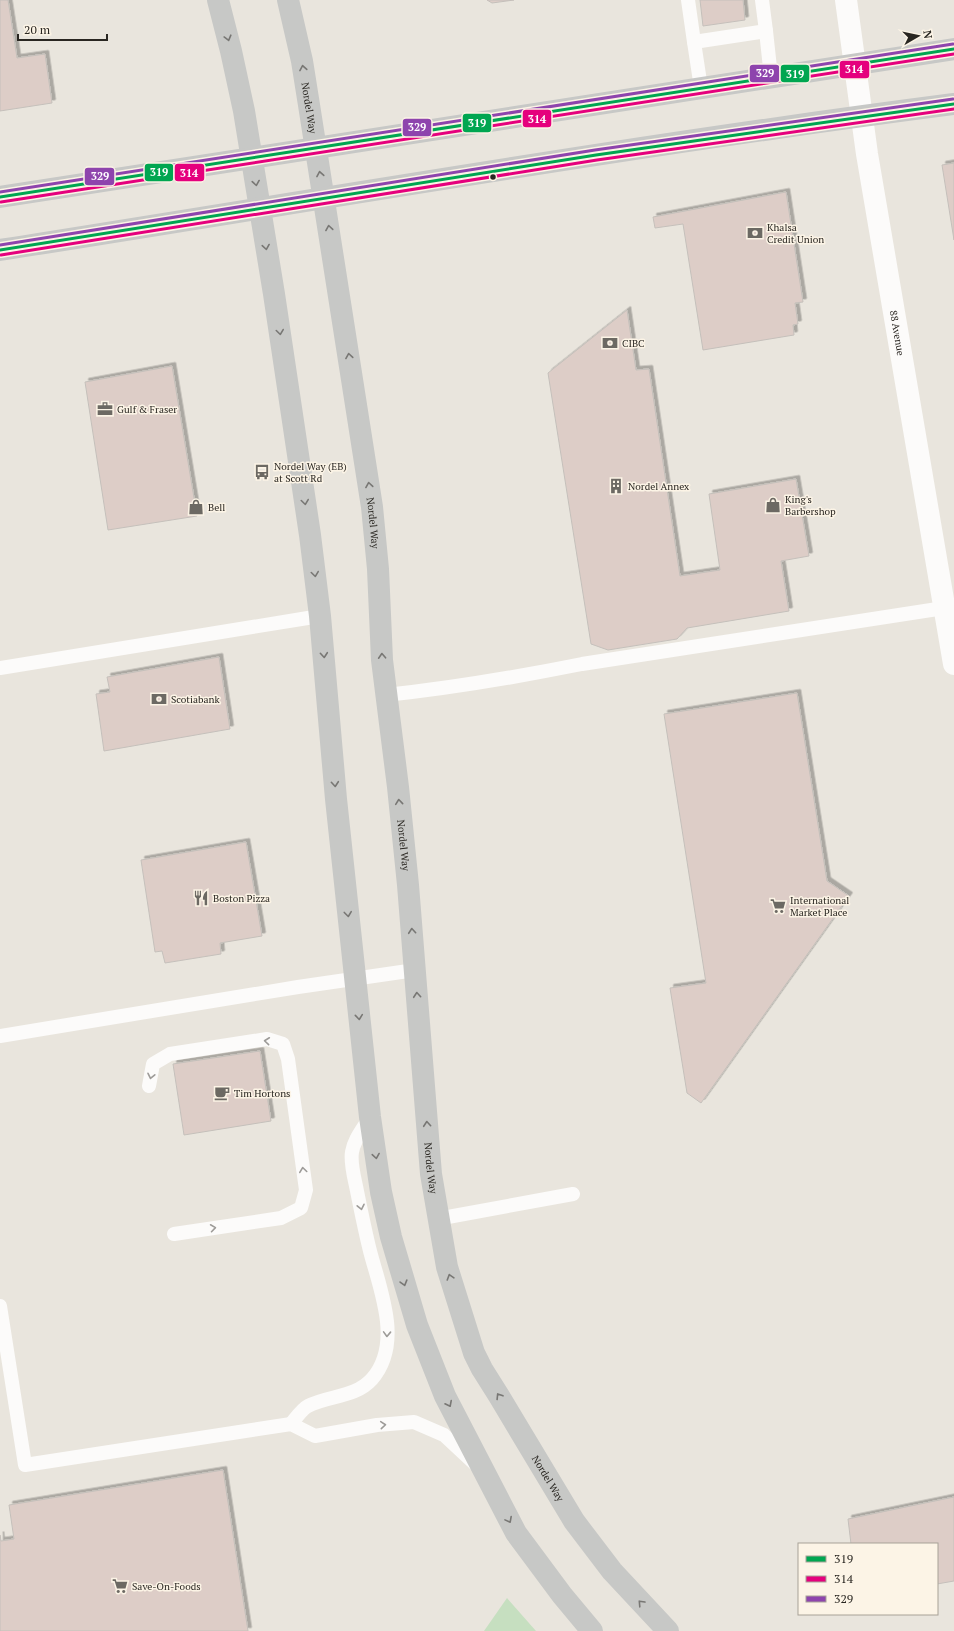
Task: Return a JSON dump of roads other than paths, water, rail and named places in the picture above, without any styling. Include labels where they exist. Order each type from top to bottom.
[{"type":"main road","points":[[218,0],[232,51],[252,158],[274,294],[320,616],[336,799],[370,1118],[381,1192],[390,1230],[417,1325],[445,1396],[516,1533],[562,1596],[592,1631]]},
{"type":"main road","name":"Nordel Way","points":[[288,0],[302,61],[325,199],[372,508],[378,569],[382,660],[398,787],[415,970],[427,1128],[437,1219],[447,1267],[474,1353],[482,1369],[574,1521],[612,1571],[668,1631]]},
{"type":"main road","points":[[0,197],[954,49]]},
{"type":"main road","points":[[0,250],[862,116],[954,104]]},
{"type":"street","name":"88 Avenue","points":[[846,0],[862,116],[954,664]]},
{"type":"lane","points":[[762,0],[771,77]]},
{"type":"lane","points":[[693,3],[694,42],[701,88]]},
{"type":"lane","points":[[694,42],[766,31]]},
{"type":"lane","points":[[386,695],[443,689],[523,676],[582,664],[944,608]]},
{"type":"lane","points":[[0,668],[320,616]]},
{"type":"lane","points":[[0,1036],[355,978],[415,970]]},
{"type":"lane","points":[[149,1086],[153,1064],[170,1054],[266,1039],[283,1044],[288,1059],[306,1190],[301,1208],[281,1218],[174,1234]]},
{"type":"lane","points":[[291,1424],[308,1406],[360,1390],[372,1379],[381,1364],[386,1349],[388,1336],[386,1310],[367,1240],[354,1174],[352,1154],[355,1140],[370,1118]]},
{"type":"lane","points":[[437,1219],[573,1194]]},
{"type":"lane","points":[[0,1306],[25,1465],[291,1424],[315,1436],[377,1426],[414,1422],[444,1435],[485,1474]]},
{"type":"place","name":"Khalsa Credit Union","points":[[755,233]]},
{"type":"place","name":"CIBC","points":[[610,343]]},
{"type":"place","name":"Gulf & Fraser","points":[[105,409]]},
{"type":"place","name":"Nordel Way (EB) at Scott Rd","points":[[262,472]]},
{"type":"place","name":"Nordel Annex","points":[[616,486]]},
{"type":"place","name":"King's Barbershop","points":[[773,505]]},
{"type":"place","name":"Bell","points":[[196,507]]},
{"type":"place","name":"Scotiabank","points":[[159,699]]},
{"type":"place","name":"Boston Pizza","points":[[201,898]]},
{"type":"place","name":"International Market Place","points":[[778,906]]},
{"type":"place","name":"Tim Hortons","points":[[222,1093]]},
{"type":"place","name":"Save-On-Foods","points":[[120,1586]]}]
